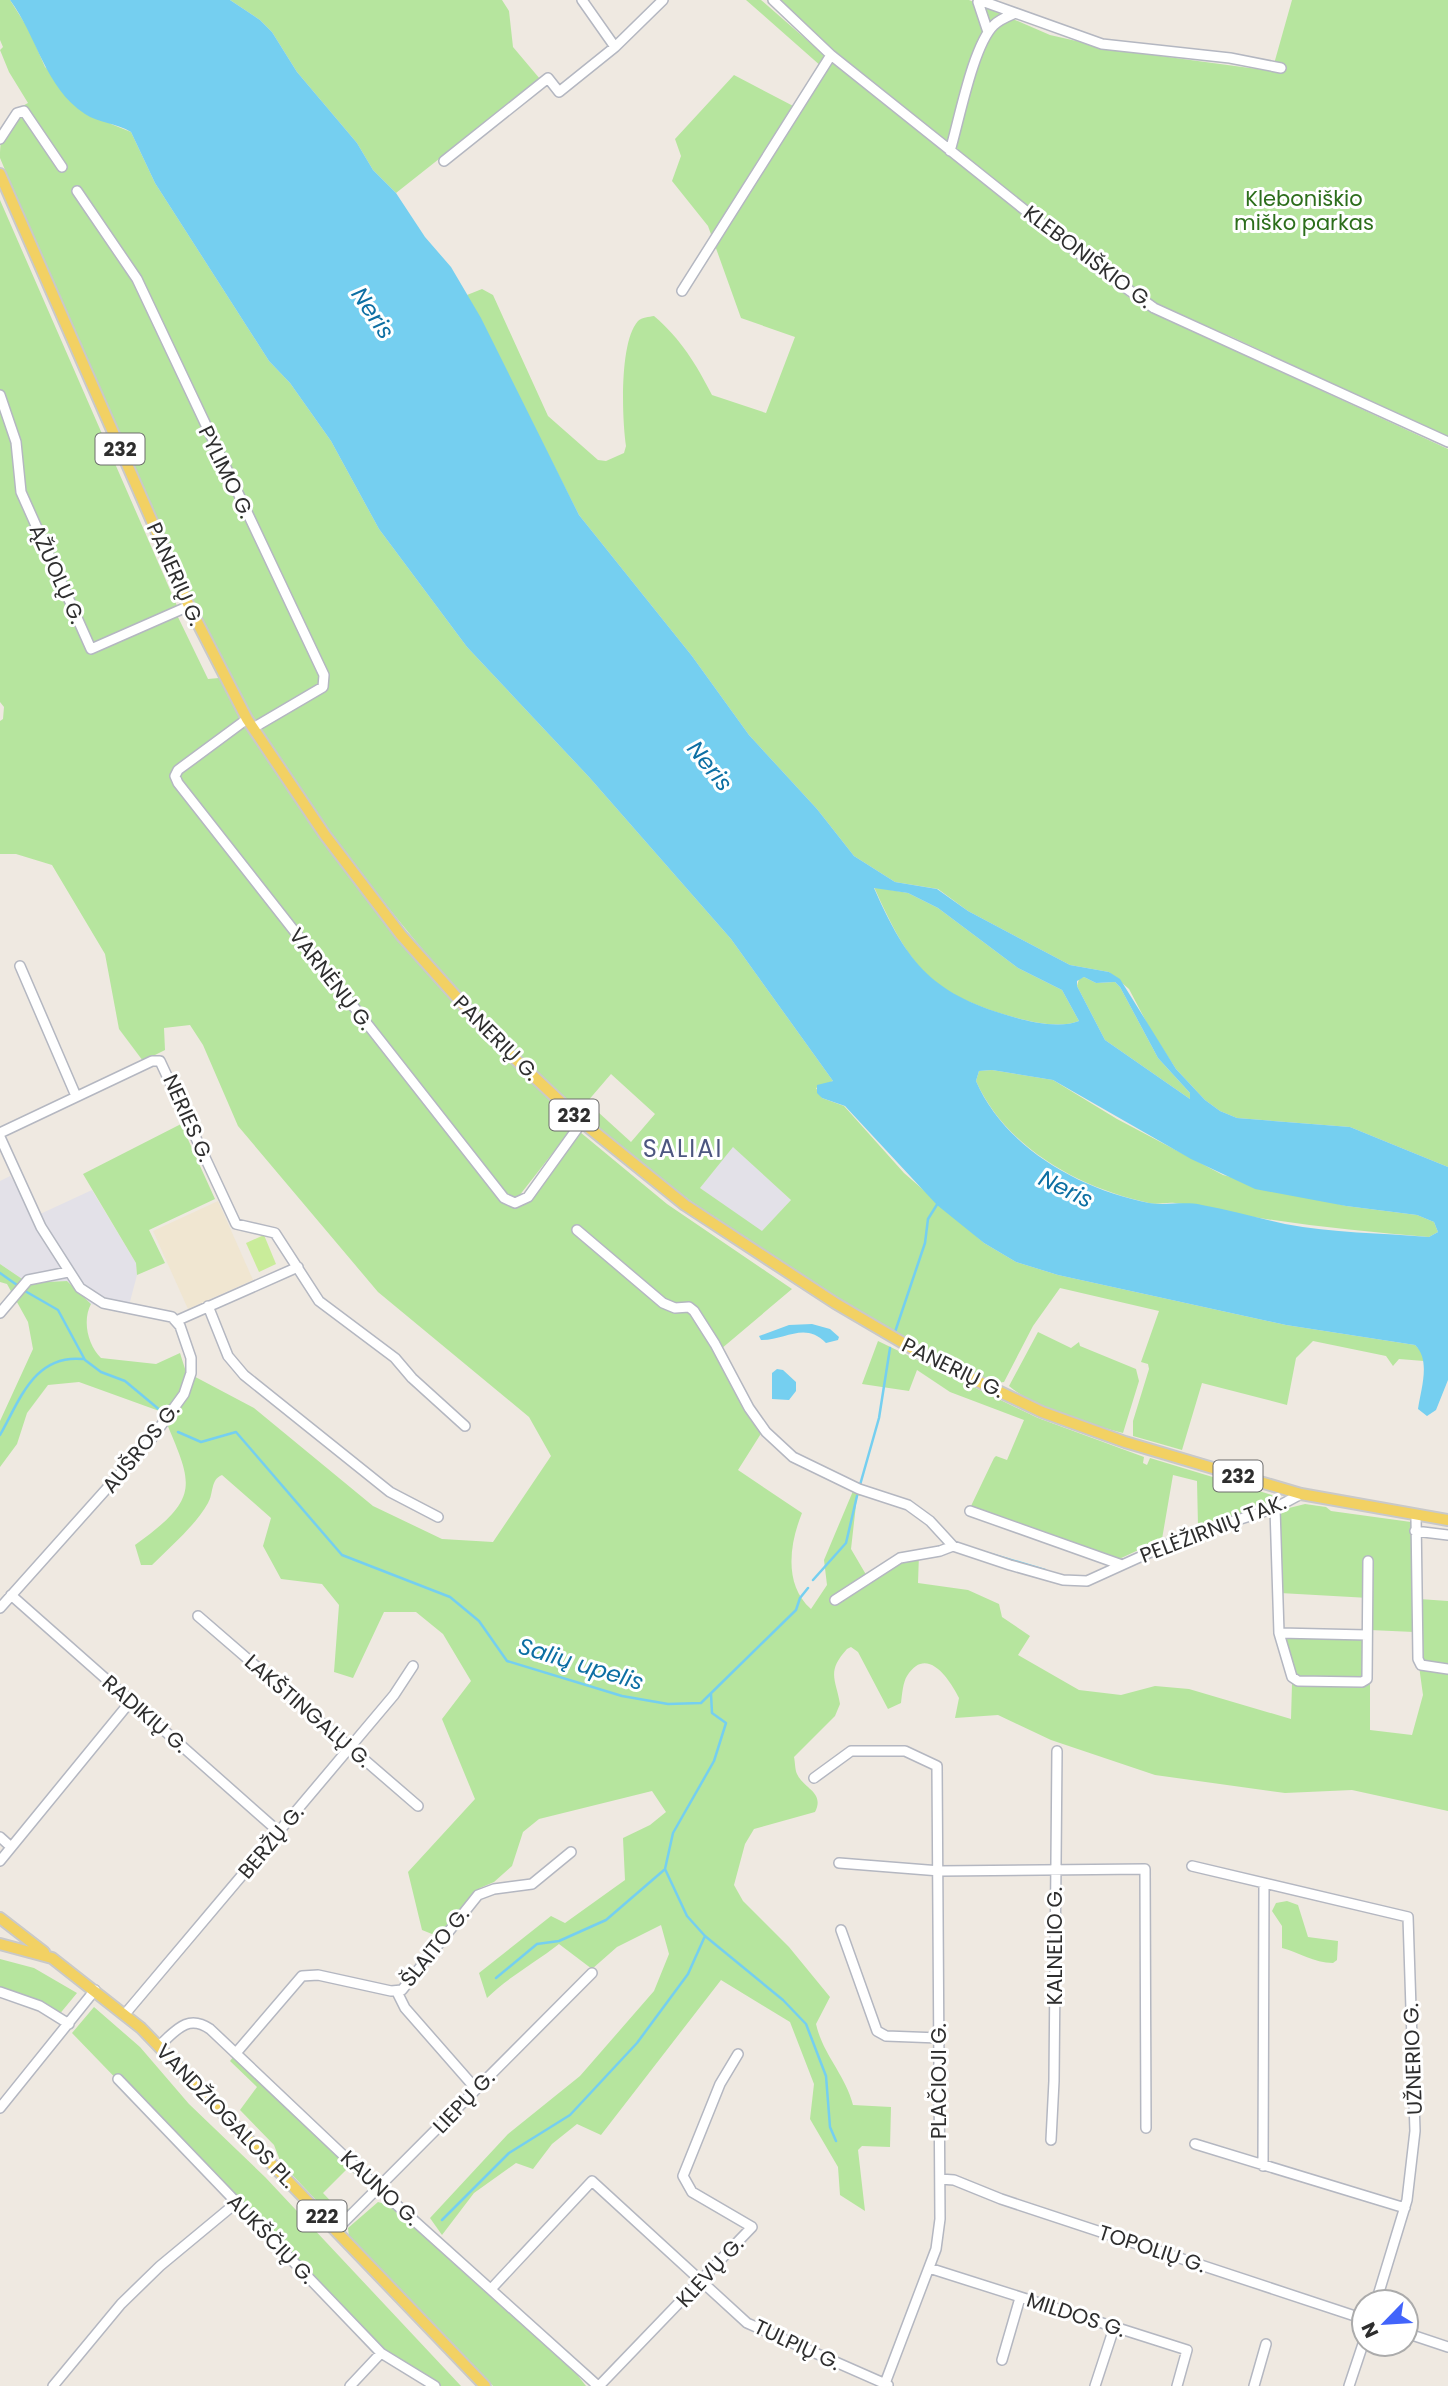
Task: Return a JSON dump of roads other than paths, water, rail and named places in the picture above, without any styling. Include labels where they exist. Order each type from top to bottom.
[{"type":"main road","name":"PANERIŲ G.","points":[[0,174],[189,606],[250,724],[336,852],[401,935],[495,1040],[582,1122],[668,1192],[714,1225],[880,1331],[927,1357],[1042,1412],[1087,1429],[1301,1494],[1448,1520]]},
{"type":"main road","points":[[0,1919],[52,1958]]},
{"type":"main road","name":"VANDŽIOGALOS PL.","points":[[0,1944],[52,1958],[125,2014],[160,2045],[485,2386]]},
{"type":"street","points":[[582,0],[615,47]]},
{"type":"street","points":[[444,161],[548,78],[559,92],[615,47],[663,0]]},
{"type":"street","name":"KLEBONIŠKIO G.","points":[[773,0],[831,55],[1091,263],[1154,308],[1448,442]]},
{"type":"street","points":[[978,1],[1125,49],[1230,58],[1280,68]]},
{"type":"street","points":[[978,1],[988,32]]},
{"type":"street","points":[[950,151],[977,56],[988,32],[998,21],[1013,14]]},
{"type":"street","points":[[682,291],[831,55]]},
{"type":"street","points":[[0,139],[16,113],[24,111],[62,167]]},
{"type":"street","name":"PYLIMO G.","points":[[77,191],[137,279],[196,409],[324,675],[323,687],[250,724]]},
{"type":"street","name":"ĄŽUOLŲ G.","points":[[0,395],[16,442],[21,492],[91,649],[189,606]]},
{"type":"street","name":"VARNĖNŲ G.","points":[[250,724],[178,770],[175,776],[178,783],[504,1198],[515,1203],[528,1197],[582,1122]]},
{"type":"street","points":[[20,966],[76,1096]]},
{"type":"street","name":"NERIES G.","points":[[0,1135],[152,1061],[162,1062],[235,1223],[241,1227],[273,1231],[320,1301],[401,1363],[412,1378],[466,1426]]},
{"type":"street","points":[[0,1135],[31,1210],[68,1272],[94,1299],[167,1315],[176,1321],[298,1267]]},
{"type":"street","points":[[577,1230],[663,1303],[675,1308],[689,1307],[694,1311],[716,1344],[749,1408],[766,1432],[793,1457],[859,1489],[908,1505],[930,1521],[953,1546],[900,1558],[835,1600]]},
{"type":"street","points":[[0,1313],[32,1279],[60,1276],[68,1272]]},
{"type":"street","points":[[208,1306],[228,1356],[244,1375],[382,1486],[408,1503],[438,1517]]},
{"type":"street","name":"AUŠROS G.","points":[[0,1608],[152,1438],[178,1403],[190,1381],[192,1366],[188,1348],[176,1321]]},
{"type":"street","name":"PELĖŽIRNIŲ TAK.","points":[[953,1546],[1076,1582],[1096,1579],[1184,1537],[1275,1508],[1301,1494]]},
{"type":"street","points":[[1275,1508],[1279,1633],[1292,1677],[1298,1681],[1362,1682],[1367,1679],[1368,1561]]},
{"type":"street","points":[[970,1511],[1122,1565]]},
{"type":"street","points":[[1416,1516],[1418,1659],[1421,1665],[1448,1669]]},
{"type":"street","points":[[1415,1531],[1448,1535]]},
{"type":"street","name":"RADIKIŲ G.","points":[[12,1595],[279,1832]]},
{"type":"street","name":"LAKŠTINGALŲ G.","points":[[198,1616],[418,1806]]},
{"type":"street","points":[[1279,1633],[1367,1635]]},
{"type":"street","name":"BERŽŲ G.","points":[[125,2014],[350,1749],[394,1695],[413,1666]]},
{"type":"street","points":[[0,1861],[130,1702]]},
{"type":"street","name":"PLAČIOJI G.","points":[[814,1778],[851,1751],[905,1751],[937,1766],[940,1871],[939,2231],[929,2268],[886,2385]]},
{"type":"street","name":"KALNELIO G.","points":[[1051,2140],[1054,2081],[1056,1751]]},
{"type":"street","points":[[0,1837],[11,1847]]},
{"type":"street","name":"ŠLAITO G.","points":[[236,2053],[305,1974],[397,1992],[411,1982],[478,1895],[494,1889],[532,1884],[570,1852]]},
{"type":"street","points":[[839,1863],[940,1871],[1145,1869],[1146,2128]]},
{"type":"street","points":[[1192,1866],[1264,1883],[1263,2166]]},
{"type":"street","name":"UŽNERIO G.","points":[[1264,1883],[1408,1917],[1415,2131],[1406,2204],[1380,2288]]},
{"type":"street","points":[[841,1930],[877,2031],[886,2036],[939,2038]]},
{"type":"street","name":"LIEPŲ G.","points":[[336,2230],[592,1973]]},
{"type":"street","points":[[0,2108],[95,1990]]},
{"type":"street","points":[[0,1992],[40,2006],[69,2024]]},
{"type":"street","points":[[397,1992],[405,2008],[476,2089]]},
{"type":"street","name":"KAUNO G.","points":[[160,2045],[182,2025],[195,2021],[210,2029],[379,2189],[598,2386]]},
{"type":"street","name":"KLEVŲ G.","points":[[598,2386],[752,2227],[692,2192],[682,2176],[720,2084],[738,2054]]},
{"type":"street","name":"AUKŠČIŲ G.","points":[[118,2079],[381,2353],[435,2386]]},
{"type":"street","points":[[1195,2144],[1263,2166],[1406,2204]]},
{"type":"street","name":"TOPOLIŲ G.","points":[[940,2179],[954,2180],[1001,2199],[1350,2314]]},
{"type":"street","name":"TULPIŲ G.","points":[[491,2290],[592,2181],[760,2331],[886,2385]]},
{"type":"street","points":[[52,2386],[121,2304],[160,2266],[236,2203]]},
{"type":"street","name":"MILDOS G.","points":[[929,2268],[1187,2350],[1177,2386]]},
{"type":"street","points":[[1002,2360],[1020,2298]]},
{"type":"street","points":[[1095,2386],[1114,2328]]},
{"type":"street","points":[[1420,2338],[1448,2347]]},
{"type":"street","points":[[1254,2386],[1266,2344]]},
{"type":"street","points":[[350,2386],[381,2353]]},
{"type":"street","points":[[1349,2386],[1358,2358]]},
{"type":"water","name":"Neris","points":[[10,0],[230,0],[260,20],[272,32],[297,72],[357,143],[373,170],[396,193],[425,237],[451,267],[481,318],[579,515],[692,656],[749,735],[817,809],[854,856],[895,882],[937,889],[968,911],[1070,965],[1109,972],[1120,979],[1176,1069],[1205,1100],[1220,1111],[1237,1118],[1350,1127],[1448,1167],[1448,1380],[1436,1410],[1427,1416],[1418,1409],[1424,1367],[1420,1351],[1415,1345],[1286,1325],[1058,1275],[1016,1262],[984,1243],[937,1205],[845,1106],[822,1098],[817,1093],[817,1085],[833,1081],[731,939],[589,777],[467,647],[379,529],[331,441],[290,383],[269,361],[155,183],[131,132],[90,117],[71,103],[51,76]],"holes":[[[874,888],[908,893],[938,908],[1018,968],[1062,990],[1079,1021],[1056,1024],[1024,1020],[988,1009],[944,987],[912,957],[886,915]],[[1084,977],[1096,983],[1115,982],[1120,987],[1158,1058],[1190,1093],[1190,1099],[1105,1040],[1077,986],[1077,981]],[[992,1070],[1053,1080],[1191,1159],[1255,1189],[1346,1206],[1417,1215],[1434,1222],[1438,1232],[1429,1237],[1303,1227],[1195,1204],[1149,1203],[1097,1187],[1047,1162],[1005,1126],[976,1081],[979,1071]]]},
{"type":"water","points":[[812,1324],[830,1329],[839,1337],[838,1340],[826,1343],[810,1333],[803,1332],[761,1340],[759,1336],[789,1325]]},
{"type":"water","points":[[777,1369],[783,1370],[796,1382],[796,1391],[789,1400],[772,1399],[772,1373]]},
{"type":"waterway","name":"Salių upelis","points":[[895,1332],[925,1243],[928,1219],[938,1203]]},
{"type":"waterway","name":"Salių upelis","points":[[0,1273],[17,1285]]},
{"type":"waterway","name":"Salių upelis","points":[[25,1291],[58,1310],[85,1360],[101,1372],[125,1381],[161,1411]]},
{"type":"waterway","name":"Salių upelis","points":[[860,1485],[879,1418],[890,1348]]},
{"type":"waterway","points":[[0,1435],[22,1394],[40,1372],[66,1359],[83,1359]]},
{"type":"waterway","name":"Salių upelis","points":[[178,1432],[201,1442],[236,1432],[342,1555],[450,1597],[479,1621],[507,1661],[622,1696],[668,1704],[701,1703],[796,1610],[800,1598],[808,1588]]},
{"type":"waterway","name":"Salių upelis","points":[[813,1580],[846,1543],[857,1496]]},
{"type":"waterway","points":[[974,1549],[1045,1570]]},
{"type":"waterway","points":[[711,1694],[712,1713],[726,1723],[714,1761],[673,1833],[665,1869],[687,1916],[705,1936],[783,2000],[806,2024],[826,2076],[830,2127],[836,2141]]},
{"type":"waterway","points":[[496,1978],[537,1944],[559,1941],[606,1920],[664,1870]]},
{"type":"waterway","points":[[442,2220],[509,2153],[570,2115],[637,2043],[688,1974],[705,1936]]},
{"type":"district","name":"SALIAI","points":[[683,1149]]},
{"type":"park label","name":"Kleboniškio miško parkas","points":[[1304,211]]}]
